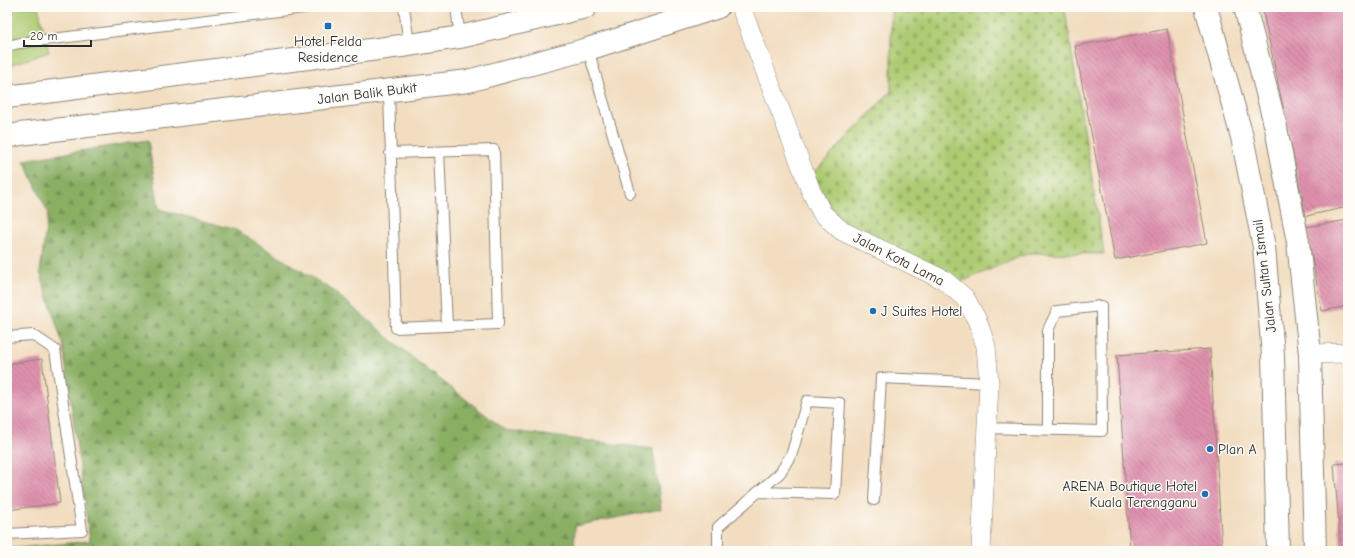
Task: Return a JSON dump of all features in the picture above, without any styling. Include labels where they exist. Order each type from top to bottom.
[{"type":"main road","points":[[7,97],[409,45],[460,37],[586,7]]},
{"type":"main road","name":"Jalan Balik Bukit","points":[[7,137],[20,134],[468,81],[588,49],[718,7]]},
{"type":"main road","name":"Jalan Sultan Ismail","points":[[1206,7],[1242,137],[1264,247],[1273,355],[1278,551]]},
{"type":"main road","points":[[1245,7],[1276,128],[1298,242],[1310,354],[1315,551]]},
{"type":"street","name":"Jalan Kota Lama","points":[[741,7],[811,191],[822,213],[842,230],[944,280],[965,298],[977,320],[986,346],[989,383],[982,551]]},
{"type":"street","points":[[1310,354],[1348,353]]},
{"type":"lane","points":[[7,46],[28,42],[311,7]]},
{"type":"lane","points":[[404,7],[409,45]]},
{"type":"lane","points":[[456,7],[460,37]]},
{"type":"lane","points":[[588,49],[630,192]]},
{"type":"lane","points":[[388,91],[390,153],[396,328],[498,324],[494,150],[390,153]]},
{"type":"lane","points":[[439,152],[447,326]]},
{"type":"lane","points":[[986,428],[1048,430],[1102,431],[1101,306],[1057,311],[1048,330],[1048,430]]},
{"type":"lane","points":[[7,337],[32,335],[55,350],[82,530],[7,534]]},
{"type":"lane","points":[[874,500],[881,378],[989,383]]},
{"type":"lane","points":[[718,551],[718,527],[758,492],[780,473],[792,453],[807,401],[840,403],[835,494],[758,492]]},
{"type":"green space","points":[[7,7],[38,7],[49,52],[7,66]]},
{"type":"green space","points":[[891,7],[1063,7],[1065,10],[1104,254],[1029,253],[961,282],[917,261],[837,218],[813,174],[891,91]]},
{"type":"green space","points":[[148,140],[159,209],[236,230],[332,290],[418,362],[505,430],[653,449],[661,509],[575,526],[574,551],[7,551],[7,549],[90,541],[63,345],[40,272],[48,213],[24,160]]},
{"type":"building","points":[[1262,7],[1348,7],[1348,207],[1306,216]]},
{"type":"building","points":[[1167,29],[1207,243],[1115,260],[1075,46]]},
{"type":"building","points":[[1348,220],[1348,306],[1322,311],[1306,227]]},
{"type":"building","points":[[1210,349],[1222,550],[1130,551],[1117,355]]},
{"type":"building","points":[[42,359],[60,503],[7,510],[7,364]]},
{"type":"building","points":[[1348,463],[1348,551],[1341,551],[1334,464]]},
{"type":"place","name":"Hotel Felda Residence","points":[[328,26]]},
{"type":"place","name":"J Suites Hotel","points":[[873,311]]},
{"type":"place","name":"Plan A","points":[[1210,449]]},
{"type":"place","name":"ARENA Boutique Hotel Kuala Terengganu","points":[[1205,494]]}]
